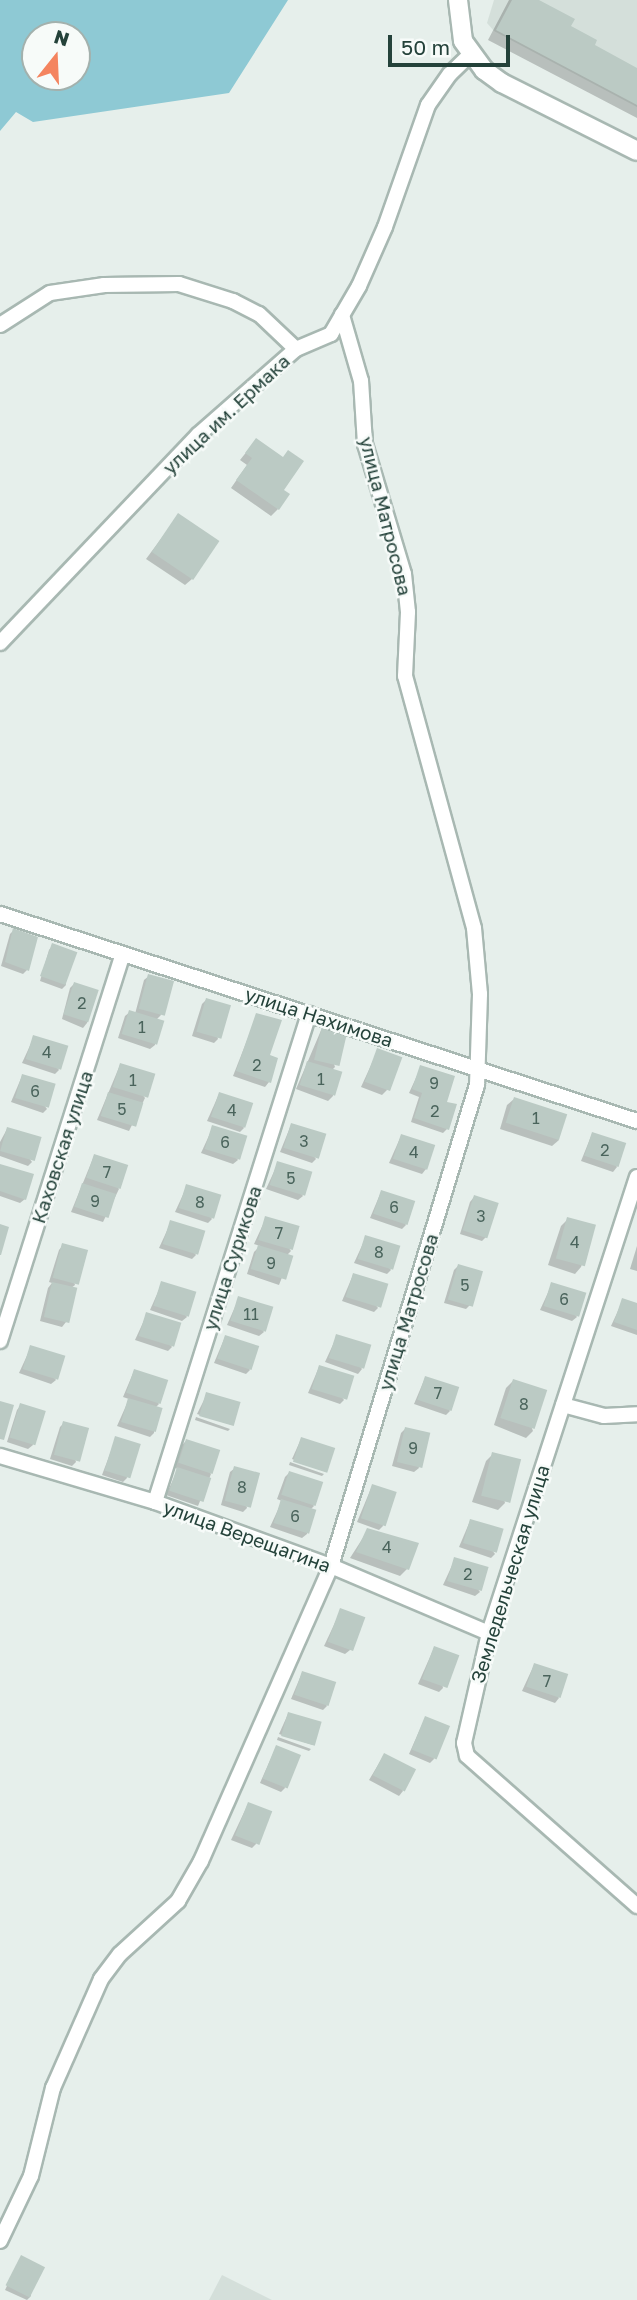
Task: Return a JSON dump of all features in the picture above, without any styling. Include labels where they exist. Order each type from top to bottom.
[{"type":"street","points":[[458,0],[459,28],[470,55],[502,83],[637,150]]},
{"type":"street","name":"улица им. Ермака","points":[[0,642],[198,435],[296,349],[331,334],[359,286],[385,227],[428,105],[450,74],[470,55]]},
{"type":"street","points":[[0,325],[50,293],[104,285],[178,284],[233,301],[259,314],[296,349]]},
{"type":"street","name":"улица Матросова","points":[[0,2241],[31,2176],[53,2088],[101,1979],[120,1954],[163,1918],[178,1901],[201,1861],[331,1566],[477,1085],[480,994],[474,928],[405,676],[408,612],[404,574],[365,444],[361,381],[342,315]]},
{"type":"street","name":"улица Нахимова","points":[[0,914],[637,1121]]},
{"type":"street","name":"Каховская улица","points":[[0,1341],[123,954]]},
{"type":"street","name":"улица Сурикова","points":[[155,1502],[309,1014]]},
{"type":"street","name":"Земледельческая улица","points":[[637,1178],[489,1633],[464,1743],[467,1756],[637,1906]]},
{"type":"street","points":[[563,1405],[604,1416],[637,1414]]},
{"type":"street","name":"улица Верещагина","points":[[0,1456],[155,1502],[331,1566],[489,1633]]},
{"type":"shaded area","points":[[494,0],[637,0],[637,107],[494,31],[487,23]]},
{"type":"shaded area","points":[[222,2275],[272,2300],[209,2300]]},
{"type":"water","points":[[0,0],[288,0],[229,93],[33,122],[16,112],[0,131]]},
{"type":"building","points":[[512,0],[539,0],[575,19],[571,26],[597,40],[595,45],[637,68],[637,105],[496,30]]},
{"type":"building","points":[[256,438],[283,457],[288,450],[304,461],[284,490],[290,494],[279,510],[236,480],[252,458],[245,453]]},
{"type":"building","points":[[178,513],[219,541],[193,580],[152,552]]},
{"type":"building","points":[[13,928],[38,937],[29,971],[5,962]]},
{"type":"building","points":[[52,943],[77,952],[65,985],[40,976]]},
{"type":"building","points":[[148,974],[174,981],[165,1016],[139,1009]]},
{"type":"building","points":[[74,982],[99,990],[88,1022],[63,1014]]},
{"type":"building","points":[[206,998],[231,1005],[221,1039],[196,1032]]},
{"type":"building","points":[[129,1010],[164,1021],[157,1045],[122,1034]]},
{"type":"building","points":[[256,1013],[282,1020],[270,1055],[278,1058],[271,1083],[236,1071]]},
{"type":"building","points":[[322,1026],[347,1032],[339,1066],[314,1060]]},
{"type":"building","points":[[33,1035],[68,1046],[61,1070],[26,1059]]},
{"type":"building","points":[[377,1048],[402,1057],[390,1091],[365,1082]]},
{"type":"building","points":[[307,1061],[342,1072],[335,1096],[300,1085]]},
{"type":"building","points":[[120,1063],[155,1074],[148,1098],[113,1087]]},
{"type":"building","points":[[420,1065],[455,1076],[447,1102],[457,1104],[449,1130],[414,1118],[422,1093],[412,1089]]},
{"type":"building","points":[[22,1074],[56,1084],[49,1108],[15,1098]]},
{"type":"building","points":[[108,1092],[143,1103],[136,1127],[101,1116]]},
{"type":"building","points":[[219,1092],[253,1103],[245,1128],[211,1117]]},
{"type":"building","points":[[514,1097],[567,1114],[559,1140],[506,1123]]},
{"type":"building","points":[[291,1123],[326,1134],[319,1159],[283,1148]]},
{"type":"building","points":[[212,1125],[247,1136],[240,1160],[205,1149]]},
{"type":"building","points":[[7,1127],[42,1137],[35,1161],[0,1151]]},
{"type":"building","points":[[592,1132],[626,1143],[619,1167],[584,1156]]},
{"type":"building","points":[[401,1134],[435,1145],[427,1170],[393,1159]]},
{"type":"building","points":[[94,1154],[128,1165],[121,1189],[86,1178]]},
{"type":"building","points":[[277,1161],[312,1172],[305,1196],[270,1185]]},
{"type":"building","points":[[0,1164],[34,1174],[26,1200],[0,1191]]},
{"type":"building","points":[[82,1183],[116,1194],[109,1218],[74,1207]]},
{"type":"building","points":[[186,1184],[221,1195],[214,1219],[179,1208]]},
{"type":"building","points":[[381,1190],[415,1201],[408,1225],[373,1214]]},
{"type":"building","points":[[474,1195],[499,1203],[487,1238],[463,1230]]},
{"type":"building","points":[[265,1216],[300,1226],[293,1250],[258,1240]]},
{"type":"building","points":[[567,1217],[596,1225],[585,1266],[556,1259]]},
{"type":"building","points":[[170,1220],[205,1231],[198,1255],[163,1244]]},
{"type":"building","points":[[0,1224],[9,1227],[1,1255],[0,1255]]},
{"type":"building","points":[[365,1235],[400,1246],[393,1270],[358,1259]]},
{"type":"building","points":[[62,1243],[88,1250],[79,1285],[53,1278]]},
{"type":"building","points":[[258,1245],[293,1256],[286,1280],[251,1269]]},
{"type":"building","points":[[458,1264],[483,1271],[473,1307],[448,1300]]},
{"type":"building","points":[[353,1273],[388,1284],[381,1308],[346,1297]]},
{"type":"building","points":[[161,1281],[196,1292],[189,1317],[153,1306]]},
{"type":"building","points":[[52,1282],[77,1288],[69,1323],[44,1317]]},
{"type":"building","points":[[551,1282],[586,1293],[579,1317],[544,1306]]},
{"type":"building","points":[[238,1296],[273,1307],[266,1332],[230,1321]]},
{"type":"building","points":[[622,1298],[637,1303],[637,1330],[614,1322]]},
{"type":"building","points":[[146,1312],[181,1323],[174,1347],[139,1336]]},
{"type":"building","points":[[336,1334],[371,1345],[364,1369],[329,1358]]},
{"type":"building","points":[[225,1335],[259,1346],[252,1370],[217,1359]]},
{"type":"building","points":[[30,1345],[65,1356],[58,1380],[23,1369]]},
{"type":"building","points":[[319,1365],[354,1376],[347,1400],[312,1389]]},
{"type":"building","points":[[134,1369],[168,1380],[161,1404],[126,1393]]},
{"type":"building","points":[[425,1376],[459,1387],[452,1411],[417,1400]]},
{"type":"building","points":[[513,1379],[547,1390],[535,1429],[500,1418]]},
{"type":"building","points":[[206,1392],[241,1402],[234,1426],[199,1416]]},
{"type":"building","points":[[128,1398],[163,1408],[156,1432],[121,1422]]},
{"type":"building","points":[[0,1401],[14,1405],[4,1440],[0,1439]]},
{"type":"building","points":[[20,1403],[46,1411],[35,1445],[9,1437]]},
{"type":"building","points":[[63,1421],[89,1428],[80,1462],[54,1455]]},
{"type":"building","points":[[405,1427],[430,1433],[422,1468],[397,1462]]},
{"type":"building","points":[[115,1436],[141,1444],[130,1478],[104,1470]]},
{"type":"building","points":[[301,1437],[335,1448],[327,1473],[293,1462]]},
{"type":"building","points":[[186,1439],[220,1450],[213,1474],[178,1463]]},
{"type":"building","points":[[492,1452],[521,1459],[510,1503],[481,1496]]},
{"type":"building","points":[[234,1466],[260,1473],[251,1508],[225,1501]]},
{"type":"building","points":[[177,1467],[211,1478],[204,1502],[169,1491]]},
{"type":"building","points":[[289,1471],[323,1482],[316,1506],[281,1495]]},
{"type":"building","points":[[372,1484],[397,1492],[386,1526],[361,1518]]},
{"type":"building","points":[[281,1499],[316,1510],[309,1534],[274,1523]]},
{"type":"building","points":[[470,1519],[504,1529],[497,1553],[463,1543]]},
{"type":"building","points":[[367,1528],[419,1543],[409,1570],[356,1552]]},
{"type":"building","points":[[454,1557],[489,1567],[482,1591],[447,1581]]},
{"type":"building","points":[[340,1608],[365,1617],[353,1651],[328,1642]]},
{"type":"building","points":[[434,1646],[459,1655],[447,1688],[422,1679]]},
{"type":"building","points":[[534,1663],[568,1674],[561,1698],[526,1687]]},
{"type":"building","points":[[302,1671],[336,1682],[329,1706],[294,1695]]},
{"type":"building","points":[[288,1712],[322,1722],[315,1746],[281,1736]]},
{"type":"building","points":[[425,1716],[450,1726],[437,1759],[412,1749]]},
{"type":"building","points":[[276,1745],[301,1755],[288,1788],[263,1778]]},
{"type":"building","points":[[384,1753],[416,1769],[405,1792],[373,1775]]},
{"type":"building","points":[[248,1802],[272,1811],[259,1845],[235,1836]]},
{"type":"building","points":[[21,2255],[45,2267],[30,2298],[6,2285]]}]
